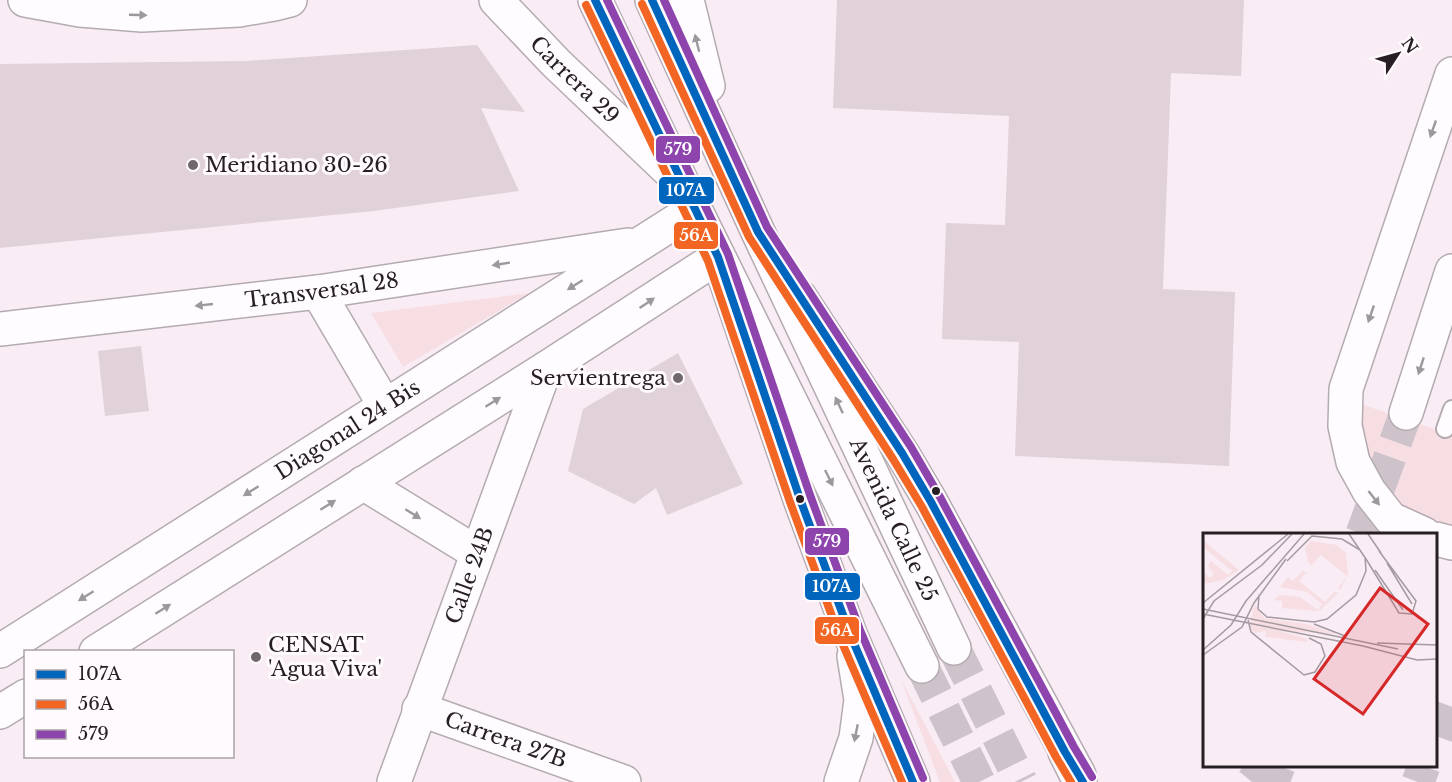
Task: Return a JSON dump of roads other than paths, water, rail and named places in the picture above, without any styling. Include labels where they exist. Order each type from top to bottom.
[{"type":"main road","points":[[25,0],[80,10],[141,15],[239,10],[290,0]]},
{"type":"main road","points":[[41,0],[80,10]]},
{"type":"main road","name":"Carrera 29","points":[[496,0],[689,196]]},
{"type":"main road","name":"Avenida Calle 25","points":[[595,0],[718,257],[922,666]]},
{"type":"main road","name":"Avenida Calle 25","points":[[652,0],[758,232],[954,648]]},
{"type":"main road","points":[[687,0],[726,161]]},
{"type":"main road","points":[[1423,533],[1390,519],[1369,491],[1353,462],[1345,426],[1346,389],[1452,74]]},
{"type":"main road","name":"Diagonal 24 Bis","points":[[0,651],[642,243],[689,196]]},
{"type":"main road","points":[[758,232],[932,502],[1082,782]]},
{"type":"main road","name":"Transversal 28","points":[[0,329],[318,292],[642,243]]},
{"type":"main road","points":[[98,650],[545,369],[718,257],[800,499],[850,634],[913,782]]},
{"type":"main road","points":[[1406,413],[1452,271]]},
{"type":"main road","points":[[318,292],[385,406]]},
{"type":"main road","name":"Calle 24B","points":[[394,782],[545,369]]},
{"type":"main road","points":[[363,483],[477,553]]},
{"type":"main road","points":[[1437,539],[1452,543]]},
{"type":"main road","points":[[841,782],[856,738],[861,700],[850,634]]},
{"type":"main road","points":[[0,712],[24,697]]},
{"type":"main road","name":"Carrera 27B","points":[[420,709],[624,782]]},
{"type":"lane","points":[[1445,429],[1452,409]]},
{"type":"tunnel","points":[[1362,533],[1406,413]]},
{"type":"tunnel","points":[[954,648],[1021,782]]},
{"type":"tunnel","points":[[922,666],[979,782]]},
{"type":"tunnel","points":[[1437,733],[1452,692]]},
{"type":"tunnel","points":[[1252,782],[1264,767]]},
{"type":"tunnel","points":[[1273,782],[1279,767]]},
{"type":"tunnel","points":[[1418,782],[1424,767]]},
{"type":"place","name":"Meridiano 30-26","points":[[193,165]]},
{"type":"place","name":"Servientrega","points":[[678,378]]},
{"type":"place","name":"CENSAT 'Agua Viva'","points":[[256,657]]}]
